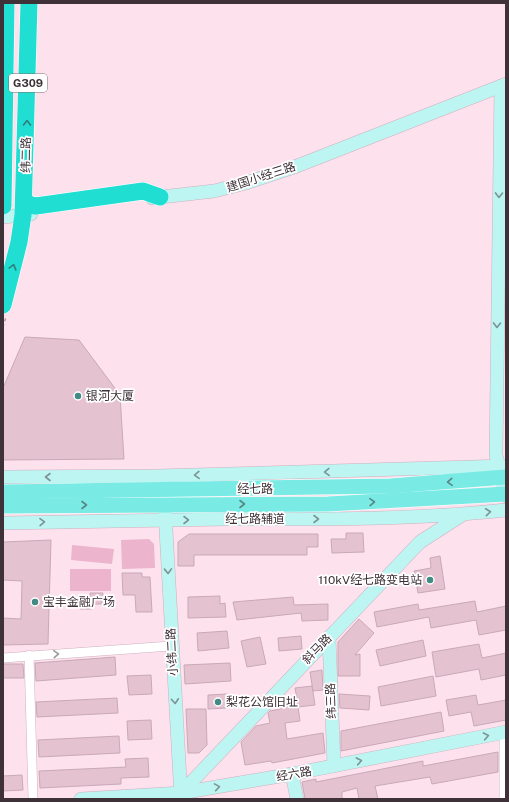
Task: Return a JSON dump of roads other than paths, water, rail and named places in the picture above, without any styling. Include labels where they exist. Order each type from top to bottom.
[{"type":"highway","name":"纬二路","points":[[3,206],[6,3]]},
{"type":"highway","name":"纬二路","points":[[3,305],[19,242],[24,207],[29,3]]},
{"type":"highway","points":[[24,207],[30,205],[36,206],[128,196],[143,191],[160,197]]},
{"type":"main road","name":"经七路","points":[[3,492],[390,486],[504,472]]},
{"type":"main road","points":[[143,489],[157,476]]},
{"type":"main road","name":"经七路","points":[[3,506],[328,504],[506,499]]},
{"type":"street","points":[[503,85],[496,455],[504,472],[506,499]]},
{"type":"street","name":"建国小经三路","points":[[160,197],[214,191],[246,183],[297,166],[503,85]]},
{"type":"street","points":[[3,217],[24,207]]},
{"type":"street","points":[[3,477],[504,472]]},
{"type":"street","name":"经七路辅道","points":[[3,523],[166,520],[372,519],[462,514],[506,499]]},
{"type":"street","name":"小纬二路","points":[[164,504],[166,520],[171,646],[181,796]]},
{"type":"street","name":"斜马路","points":[[181,796],[329,636],[420,542],[462,514]]},
{"type":"street","name":"纬三路","points":[[329,636],[334,766]]},
{"type":"street","points":[[3,658],[171,646]]},
{"type":"street","points":[[30,655],[33,799]]},
{"type":"street","points":[[504,799],[505,732]]},
{"type":"street","name":"经六路","points":[[81,799],[181,796],[505,732]]},
{"type":"street","points":[[292,774],[297,799]]},
{"type":"place","name":"银河大厦","points":[[78,396]]},
{"type":"place","name":"110kV经七路变电站","points":[[430,580]]},
{"type":"place","name":"宝丰金融广场","points":[[35,602]]},
{"type":"place","name":"梨花公馆旧址","points":[[218,702]]}]
